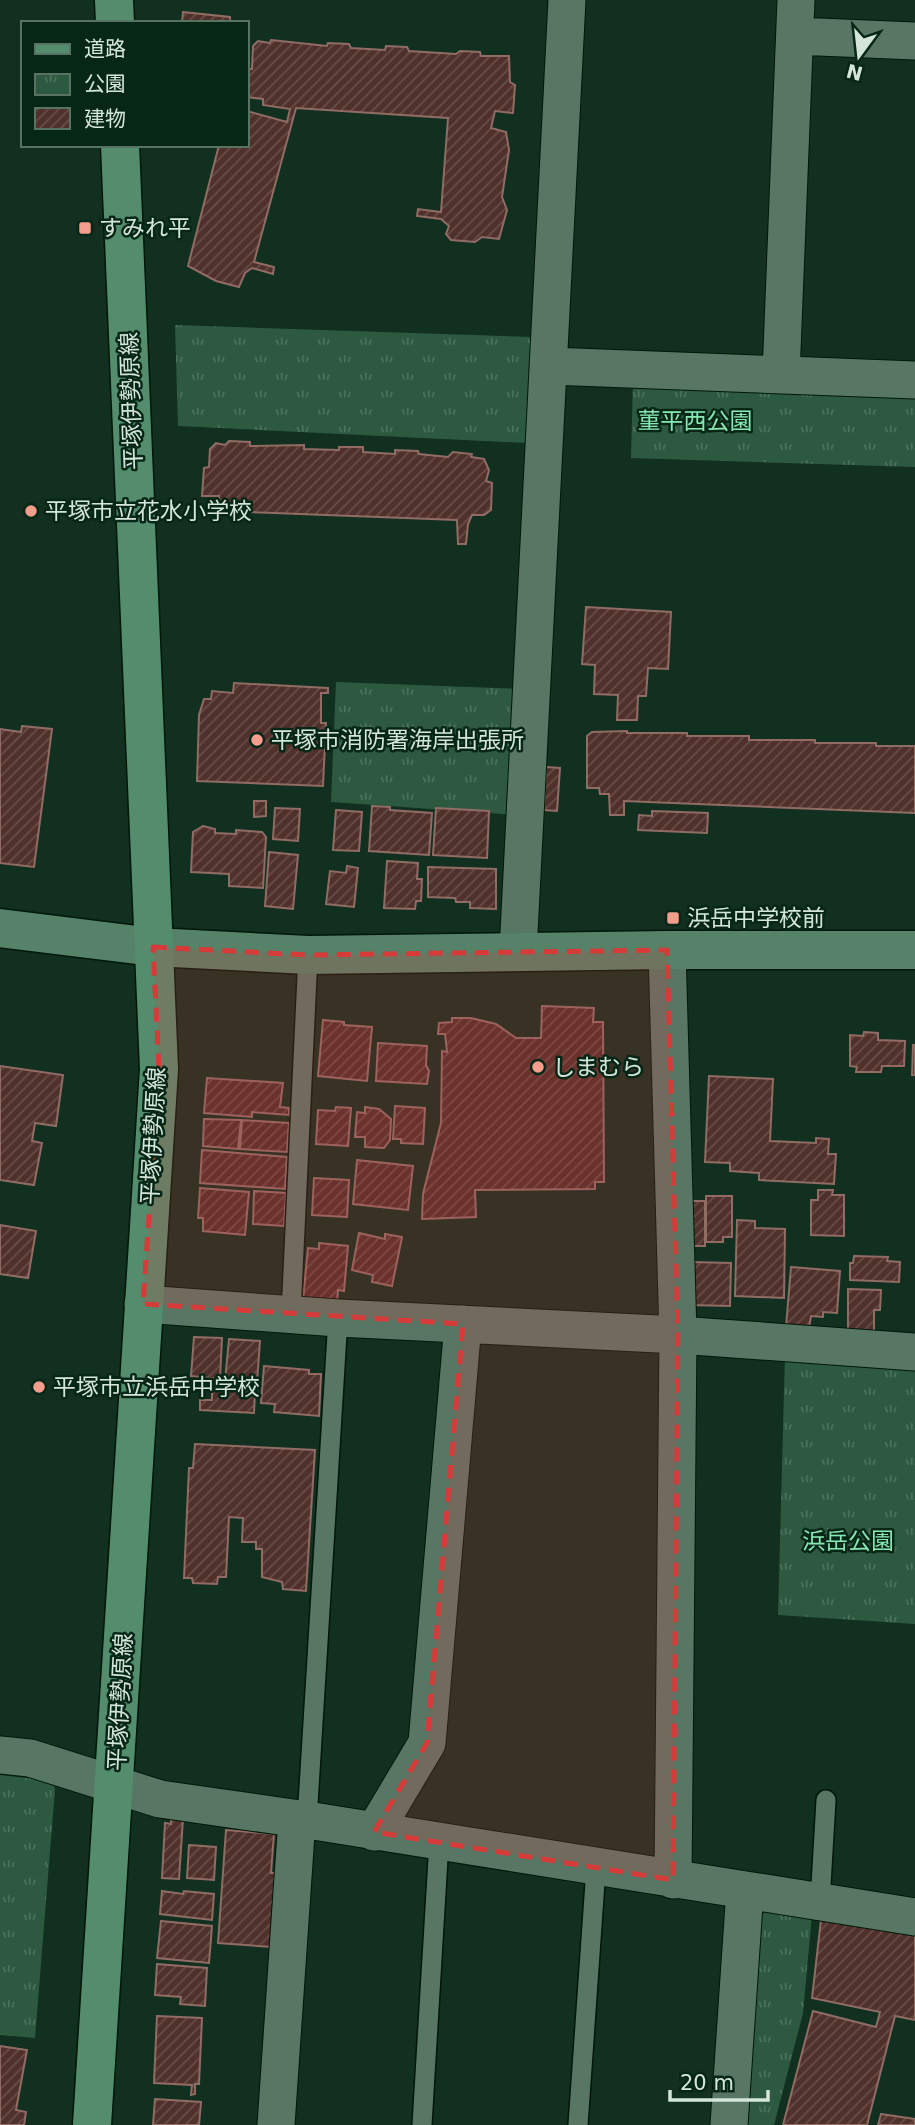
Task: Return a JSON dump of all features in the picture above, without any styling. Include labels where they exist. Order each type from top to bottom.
[{"type":"main road","points":[[114,0],[115,21]]},
{"type":"main road","name":"平塚伊勢原線","points":[[92,2125],[159,1069],[120,147]]},
{"type":"street","points":[[519,952],[567,0]]},
{"type":"street","points":[[781,375],[796,0]]},
{"type":"street","points":[[795,36],[915,41]]},
{"type":"street","points":[[550,366],[915,380]]},
{"type":"street","points":[[0,928],[153,947],[308,955],[915,950]]},
{"type":"street","points":[[667,950],[678,1335],[673,1880]]},
{"type":"street","points":[[142,1304],[338,1318],[678,1335],[915,1352]]},
{"type":"street","points":[[374,1832],[427,1743],[463,1324]]},
{"type":"street","points":[[0,1755],[30,1758],[160,1799],[302,1819],[915,1917]]},
{"type":"street","points":[[276,2125],[302,1819]]},
{"type":"street","points":[[729,2125],[745,1890]]},
{"type":"lane","points":[[291,1314],[308,955]]},
{"type":"lane","points":[[302,1819],[338,1318]]},
{"type":"lane","points":[[820,1902],[826,1800]]},
{"type":"lane","points":[[422,2125],[439,1842]]},
{"type":"lane","points":[[578,2125],[596,1868]]},
{"type":"highlighted area","points":[[153,947],[308,955],[667,950],[678,1335],[673,1880],[374,1832],[427,1743],[463,1324],[143,1304],[159,1069]]},
{"type":"green space","points":[[175,325],[533,337],[528,443],[178,426]]},
{"type":"green space","name":"菫平西公園","points":[[633,380],[915,391],[915,467],[631,458]]},
{"type":"green space","points":[[336,682],[520,689],[517,815],[331,802]]},
{"type":"green space","name":"浜岳公園","points":[[785,1355],[915,1371],[915,1624],[778,1615]]},
{"type":"green space","points":[[0,1775],[52,1781],[55,1789],[35,2038],[0,2035]]},
{"type":"green space","points":[[769,1908],[812,1914],[803,2013],[774,2125],[748,2125],[760,1917]]},
{"type":"building","points":[[183,12],[230,17],[230,21],[182,21]]},
{"type":"building","points":[[271,40],[327,46],[328,43],[349,44],[351,48],[385,50],[386,46],[407,47],[409,51],[456,54],[460,51],[480,52],[481,56],[509,56],[510,82],[515,85],[513,113],[495,111],[491,128],[506,132],[509,150],[502,197],[507,210],[499,239],[482,237],[475,242],[451,240],[446,234],[449,226],[441,219],[417,216],[418,209],[441,212],[448,118],[296,108],[254,262],[274,267],[273,274],[252,268],[245,273],[239,287],[216,281],[188,266],[218,147],[248,147],[248,111],[287,122],[290,109],[263,105],[263,99],[248,97],[248,69],[252,69],[253,46],[258,41],[270,43]]},
{"type":"building","points":[[229,441],[250,442],[250,446],[304,445],[304,449],[339,450],[339,447],[363,447],[363,452],[395,454],[395,450],[418,451],[419,454],[448,457],[453,452],[472,454],[471,457],[484,459],[489,470],[486,481],[492,483],[491,510],[484,515],[472,515],[466,544],[458,544],[457,520],[220,511],[219,496],[202,496],[204,468],[209,467],[210,449],[216,443],[225,445]]},
{"type":"building","points":[[586,607],[671,612],[668,669],[648,668],[646,696],[638,696],[637,720],[617,720],[618,695],[594,694],[595,665],[582,664]]},
{"type":"building","points":[[234,683],[328,688],[328,693],[321,693],[321,723],[326,723],[323,786],[197,781],[199,715],[204,699],[211,699],[212,691],[233,693]]},
{"type":"building","points":[[22,726],[52,729],[34,867],[0,863],[0,729],[21,732]]},
{"type":"building","points":[[592,732],[687,733],[687,736],[749,736],[749,740],[815,740],[815,743],[915,746],[915,813],[624,801],[624,815],[610,815],[609,794],[600,794],[599,788],[587,788],[587,736]]},
{"type":"building","points":[[546,767],[560,768],[557,811],[544,810]]},
{"type":"building","points":[[254,801],[266,801],[266,816],[254,817]]},
{"type":"building","points":[[372,806],[432,813],[429,855],[369,851]]},
{"type":"building","points":[[275,808],[300,809],[298,841],[273,839]]},
{"type":"building","points":[[436,808],[489,811],[487,858],[433,855]]},
{"type":"building","points":[[336,810],[362,812],[359,851],[333,850]]},
{"type":"building","points":[[652,811],[708,813],[707,833],[638,830],[639,815],[652,816]]},
{"type":"building","points":[[203,826],[215,829],[215,833],[236,834],[236,830],[262,832],[266,837],[263,888],[229,886],[229,874],[191,872],[193,832]]},
{"type":"building","points":[[269,852],[298,855],[293,909],[265,906]]},
{"type":"building","points":[[387,861],[418,863],[417,879],[422,879],[421,901],[416,901],[415,909],[384,908]]},
{"type":"building","points":[[347,866],[358,868],[354,907],[326,904],[330,871],[346,873]]},
{"type":"building","points":[[428,867],[496,869],[496,909],[470,908],[470,902],[456,902],[455,898],[428,897]]},
{"type":"building","points":[[542,1006],[594,1008],[593,1022],[603,1022],[604,1182],[595,1182],[595,1189],[475,1190],[476,1217],[422,1219],[423,1194],[441,1123],[442,1051],[447,1052],[445,1034],[438,1034],[439,1023],[452,1022],[452,1018],[471,1018],[496,1024],[516,1038],[541,1038]]},
{"type":"building","points":[[323,1020],[372,1027],[367,1081],[318,1076]]},
{"type":"building","points":[[864,1032],[878,1033],[878,1040],[905,1041],[904,1066],[882,1066],[881,1072],[856,1072],[857,1067],[850,1066],[850,1035],[863,1036]]},
{"type":"building","points":[[378,1043],[427,1046],[427,1084],[376,1081]]},
{"type":"building","points":[[915,1045],[915,1075],[912,1075]]},
{"type":"building","points":[[0,1066],[63,1075],[56,1126],[35,1123],[32,1141],[42,1143],[34,1185],[0,1180]]},
{"type":"building","points":[[709,1076],[773,1079],[770,1141],[816,1143],[816,1138],[829,1139],[828,1154],[836,1154],[834,1184],[759,1180],[759,1173],[730,1171],[730,1163],[705,1162]]},
{"type":"building","points":[[207,1078],[283,1083],[280,1107],[289,1108],[289,1115],[252,1112],[252,1117],[204,1113]]},
{"type":"building","points":[[395,1106],[425,1108],[423,1144],[401,1143],[401,1139],[393,1139]]},
{"type":"building","points":[[336,1107],[351,1108],[348,1146],[316,1144],[318,1110],[335,1111]]},
{"type":"building","points":[[365,1107],[379,1109],[391,1119],[390,1140],[384,1148],[365,1147],[365,1137],[355,1137],[357,1112],[365,1113]]},
{"type":"building","points":[[204,1119],[241,1120],[238,1149],[203,1146]]},
{"type":"building","points":[[242,1120],[289,1123],[287,1152],[240,1149]]},
{"type":"building","points":[[202,1150],[287,1157],[285,1189],[200,1183]]},
{"type":"building","points":[[357,1160],[413,1166],[408,1210],[353,1204]]},
{"type":"building","points":[[314,1178],[349,1180],[347,1217],[312,1215]]},
{"type":"building","points":[[200,1188],[249,1192],[245,1235],[203,1231],[203,1218],[198,1218]]},
{"type":"building","points":[[818,1190],[833,1190],[832,1195],[844,1195],[844,1236],[811,1235],[811,1200],[818,1200]]},
{"type":"building","points":[[254,1191],[286,1193],[284,1226],[253,1224]]},
{"type":"building","points":[[706,1196],[732,1196],[732,1237],[723,1237],[723,1242],[706,1242]]},
{"type":"building","points":[[685,1201],[705,1201],[705,1246],[685,1246]]},
{"type":"building","points":[[737,1220],[755,1221],[755,1228],[785,1229],[784,1298],[735,1296]]},
{"type":"building","points":[[0,1225],[36,1231],[28,1278],[0,1274]]},
{"type":"building","points":[[359,1233],[385,1239],[385,1234],[402,1237],[392,1286],[372,1282],[373,1275],[352,1270]]},
{"type":"building","points":[[319,1243],[348,1246],[344,1291],[338,1290],[337,1302],[303,1299],[308,1248],[319,1249]]},
{"type":"building","points":[[854,1256],[888,1257],[887,1261],[900,1262],[899,1282],[850,1280],[850,1263],[853,1263]]},
{"type":"building","points":[[691,1262],[731,1263],[730,1306],[690,1305]]},
{"type":"building","points":[[791,1267],[840,1271],[837,1313],[823,1312],[823,1317],[811,1316],[809,1328],[786,1327]]},
{"type":"building","points":[[848,1289],[881,1290],[880,1310],[874,1310],[874,1332],[848,1332]]},
{"type":"building","points":[[194,1337],[222,1338],[220,1379],[191,1376]]},
{"type":"building","points":[[229,1339],[260,1341],[257,1382],[225,1381]]},
{"type":"building","points":[[264,1366],[309,1370],[309,1374],[321,1374],[319,1416],[274,1412],[275,1404],[261,1403]]},
{"type":"building","points":[[212,1389],[255,1390],[254,1413],[200,1410],[200,1400],[212,1400]]},
{"type":"building","points":[[195,1444],[315,1450],[306,1591],[283,1589],[282,1582],[262,1577],[262,1549],[256,1549],[256,1542],[242,1542],[243,1518],[229,1517],[226,1577],[218,1577],[217,1584],[193,1583],[192,1578],[184,1578],[189,1468],[193,1468]]},
{"type":"building","points":[[171,1818],[183,1818],[179,1879],[162,1878],[165,1823],[171,1824]]},
{"type":"building","points":[[226,1830],[274,1834],[271,1873],[276,1873],[271,1947],[218,1943]]},
{"type":"building","points":[[189,1845],[216,1847],[214,1880],[187,1878]]},
{"type":"building","points":[[162,1891],[214,1894],[212,1920],[160,1914]]},
{"type":"building","points":[[821,1920],[915,1934],[915,2020],[895,2016],[867,2125],[783,2125],[813,2011],[876,2027],[880,2012],[812,1998]]},
{"type":"building","points":[[161,1921],[212,1926],[209,1963],[157,1958]]},
{"type":"building","points":[[157,1964],[207,1968],[205,2006],[180,2004],[181,1997],[155,1995]]},
{"type":"building","points":[[157,2016],[202,2018],[199,2084],[195,2084],[195,2094],[191,2095],[192,2085],[154,2083]]},
{"type":"building","points":[[0,2046],[27,2050],[16,2110],[26,2112],[24,2125],[0,2125]]},
{"type":"building","points":[[155,2099],[201,2102],[199,2125],[153,2125]]},
{"type":"building","points":[[881,2114],[915,2119],[915,2125],[878,2125]]},
{"type":"place","name":"すみれ平","points":[[85,228]]},
{"type":"place","name":"平塚市立花水小学校","points":[[31,511]]},
{"type":"place","name":"平塚市消防署海岸出張所","points":[[257,740]]},
{"type":"place","name":"浜岳中学校前","points":[[673,918]]},
{"type":"place","name":"しまむら","points":[[538,1067]]},
{"type":"place","name":"平塚市立浜岳中学校","points":[[39,1387]]}]
